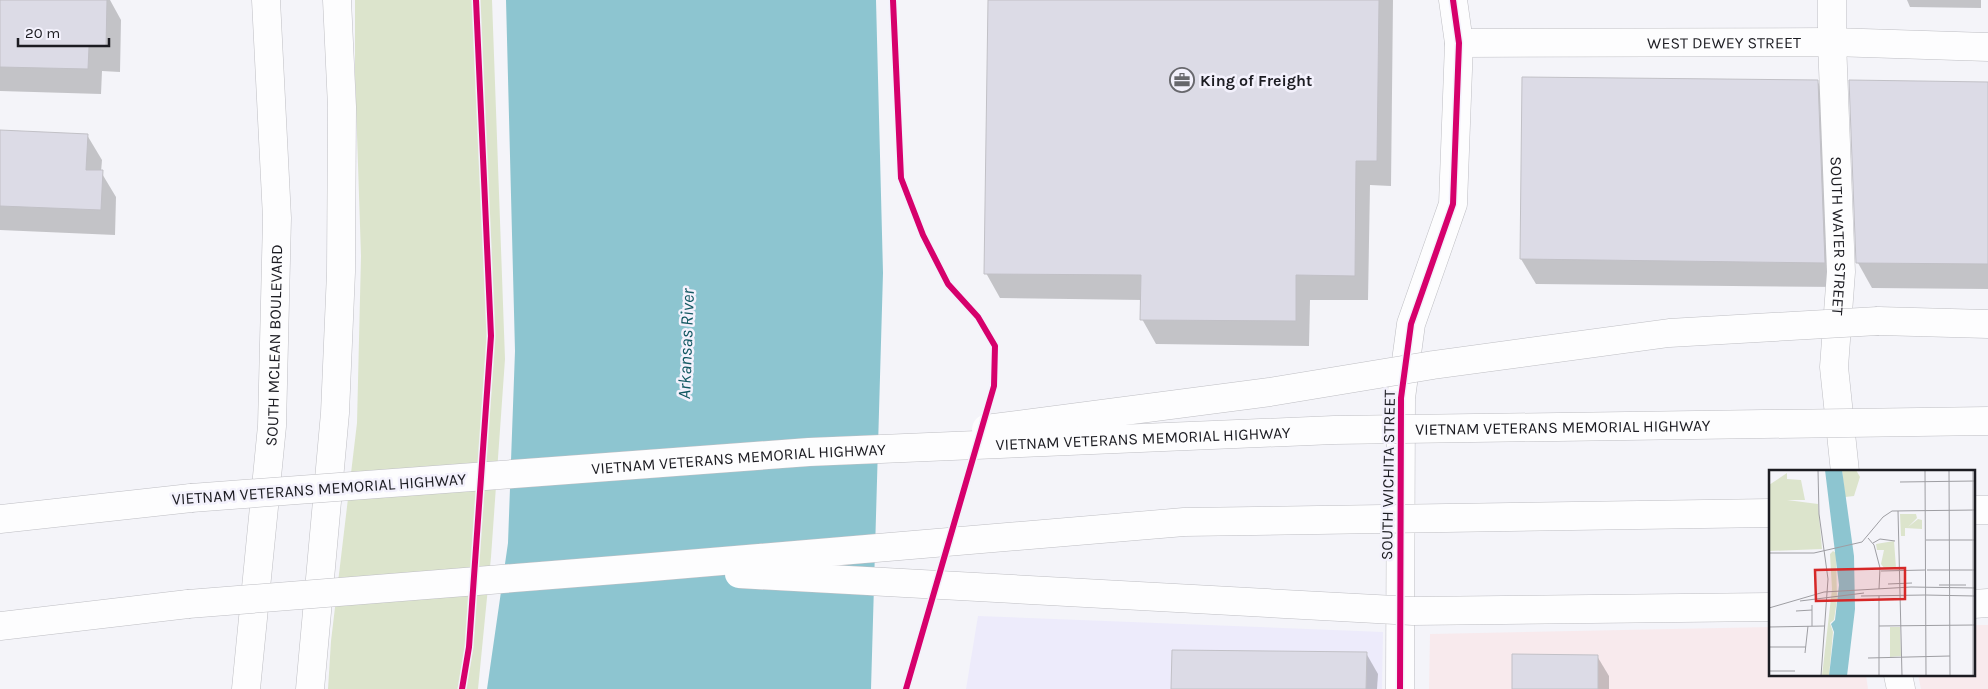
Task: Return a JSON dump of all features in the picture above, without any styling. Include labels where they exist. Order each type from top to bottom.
[{"type":"main road","name":"SOUTH MCLEAN BOULEVARD","points":[[246,689],[272,426],[278,218],[266,0]]},
{"type":"main road","points":[[310,689],[335,413],[341,272],[342,107],[337,0]]},
{"type":"main road","name":"SOUTH WICHITA STREET","points":[[1400,689],[1401,398],[1411,324],[1453,204],[1459,42],[1453,0]]},
{"type":"main road","name":"SOUTH WATER STREET","points":[[1832,0],[1841,272],[1834,367],[1845,470]]},
{"type":"main road","name":"WEST DEWEY STREET","points":[[1459,42],[1832,42],[1988,47]]},
{"type":"main road","points":[[809,452],[1270,392],[1433,366],[1669,333],[1878,321],[1988,324]]},
{"type":"main road","name":"VIETNAM VETERANS MEMORIAL HIGHWAY","points":[[0,519],[191,498],[809,452],[1334,430],[1988,421]]},
{"type":"main road","points":[[0,626],[188,604],[1184,522],[1769,513]]},
{"type":"main road","points":[[640,568],[1413,611],[1769,607]]},
{"type":"main road","points":[[1898,676],[1901,689]]},
{"type":"shaded area","points":[[978,616],[1383,632],[1382,689],[966,689]]},
{"type":"shaded area","points":[[1976,625],[1988,625],[1988,689],[1921,689],[1918,676],[1976,676]]},
{"type":"shaded area","points":[[1769,627],[1769,676],[1866,676],[1868,689],[1429,689],[1430,634]]},
{"type":"green space","points":[[355,0],[492,0],[505,359],[491,557],[478,689],[328,689],[331,641],[357,423],[361,256],[355,74]]},
{"type":"water","name":"Arkansas River","points":[[506,0],[876,0],[883,273],[871,689],[487,689],[508,543],[515,351]]},
{"type":"building","points":[[0,0],[107,0],[106,47],[89,47],[88,69],[0,67]]},
{"type":"building","name":"King of Freight","points":[[988,0],[1379,0],[1377,161],[1356,161],[1355,276],[1296,275],[1296,321],[1140,320],[1141,275],[984,274]]},
{"type":"building","points":[[1522,77],[1818,80],[1825,263],[1520,259]]},
{"type":"building","points":[[1849,80],[1988,82],[1988,264],[1856,263]]},
{"type":"building","points":[[0,130],[88,134],[86,170],[103,170],[101,210],[0,206]]},
{"type":"building","points":[[1172,650],[1367,652],[1366,689],[1171,689]]},
{"type":"building","points":[[1512,654],[1598,655],[1598,689],[1512,689]]},
{"type":"cycle path","points":[[462,689],[469,647],[491,336],[476,0]]},
{"type":"cycle path","points":[[893,0],[901,178],[923,235],[948,284],[978,317],[995,346],[994,386],[906,689]]},
{"type":"cycle path","points":[[1400,689],[1401,398],[1411,324],[1453,204],[1459,43],[1453,0]]},
{"type":"place","name":"King of Freight","points":[[1182,80]]}]
